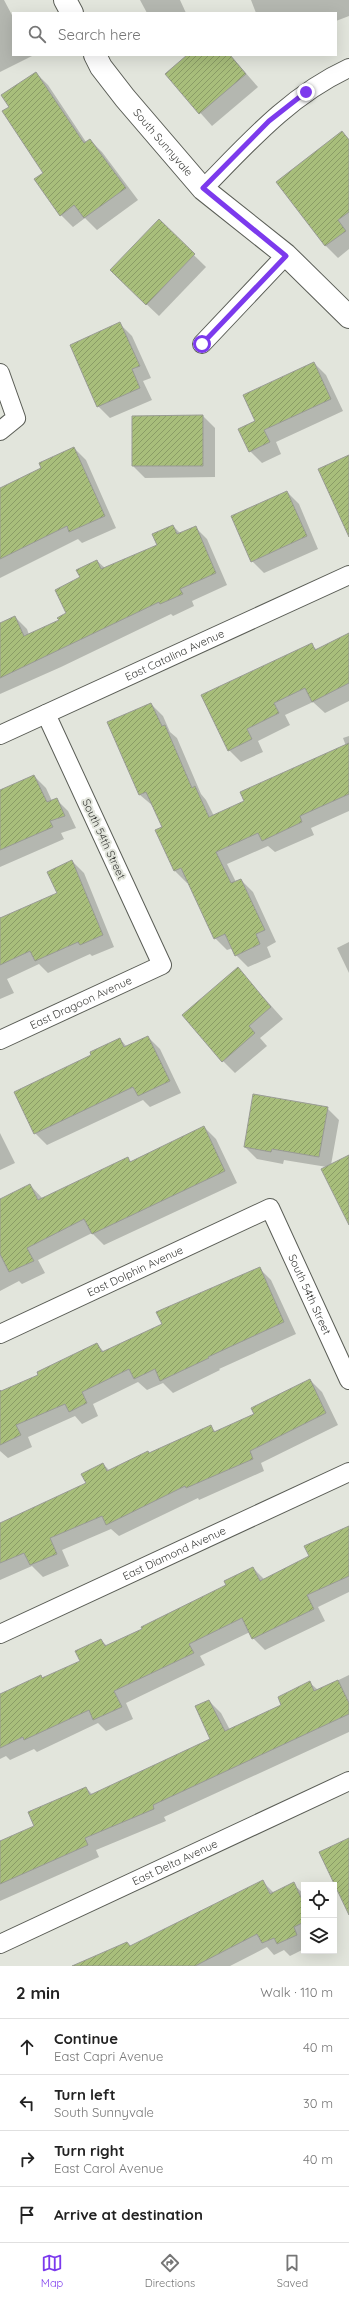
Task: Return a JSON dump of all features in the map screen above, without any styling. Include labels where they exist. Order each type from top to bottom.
[{"type":"street","points":[[65,0],[71,12]]},
{"type":"street","name":"South Sunnyvale","points":[[96,56],[101,67],[125,98],[203,188],[286,256],[349,317]]},
{"type":"street","points":[[203,188],[269,121],[306,92],[349,68]]},
{"type":"street","points":[[202,344],[286,256]]},
{"type":"street","points":[[0,373],[16,418],[0,431]]},
{"type":"street","name":"East Catalina Avenue","points":[[0,735],[349,575]]},
{"type":"street","name":"South 54th Street","points":[[46,714],[162,965]]},
{"type":"street","name":"East Dragoon Avenue","points":[[0,1040],[162,965]]},
{"type":"street","name":"South 54th Street","points":[[270,1208],[349,1380]]},
{"type":"street","name":"East Dolphin Avenue","points":[[0,1334],[270,1208]]},
{"type":"street","name":"East Diamond Avenue","points":[[0,1634],[349,1472]]},
{"type":"street","name":"East Delta Avenue","points":[[0,1944],[349,1781]]},
{"type":"building","points":[[186,56],[231,56],[246,74],[199,114],[165,74]]},
{"type":"building","points":[[36,72],[84,143],[90,139],[126,188],[84,218],[74,205],[60,216],[34,179],[43,173],[2,111],[9,107],[1,95]]},
{"type":"building","points":[[342,131],[349,140],[349,212],[338,220],[346,231],[325,246],[276,182]]},
{"type":"building","points":[[159,219],[195,254],[146,305],[110,270]]},
{"type":"building","points":[[120,322],[140,366],[132,369],[140,388],[97,407],[70,345]]},
{"type":"building","points":[[314,362],[331,399],[264,430],[270,442],[249,452],[238,429],[255,421],[243,395]]},
{"type":"building","points":[[203,415],[203,466],[132,466],[132,416]]},
{"type":"building","points":[[74,447],[105,516],[69,532],[67,526],[0,559],[0,488],[41,468],[39,463]]},
{"type":"building","points":[[349,455],[349,537],[318,469]]},
{"type":"building","points":[[287,491],[307,536],[251,562],[231,516]]},
{"type":"building","points":[[173,525],[177,534],[196,526],[216,573],[180,589],[183,594],[160,604],[159,602],[0,678],[0,623],[15,616],[24,636],[59,620],[57,618],[66,613],[55,590],[80,577],[76,570],[97,560],[101,569],[157,545],[152,534]]},
{"type":"building","points":[[349,633],[349,683],[312,702],[305,688],[274,703],[279,713],[247,729],[252,739],[228,751],[201,695],[312,643],[315,650]]},
{"type":"building","points":[[151,703],[162,726],[165,725],[192,788],[195,786],[209,817],[244,801],[240,792],[349,743],[349,794],[300,816],[302,822],[262,841],[258,833],[216,852],[231,883],[241,879],[265,930],[256,934],[260,944],[235,956],[225,934],[214,939],[181,868],[174,871],[155,830],[162,827],[146,792],[139,795],[107,722]]},
{"type":"building","points":[[34,775],[47,802],[57,798],[65,816],[50,821],[53,827],[0,850],[0,790]]},
{"type":"building","points":[[72,860],[103,935],[80,945],[78,942],[35,961],[30,951],[0,965],[0,918],[57,893],[47,872]]},
{"type":"building","points":[[238,967],[271,1007],[249,1026],[255,1033],[222,1062],[182,1015]]},
{"type":"building","points":[[148,1036],[170,1081],[138,1096],[133,1087],[34,1134],[14,1092],[91,1055],[90,1052],[120,1038],[124,1047]]},
{"type":"building","points":[[253,1094],[328,1107],[319,1157],[272,1149],[271,1152],[244,1147]]},
{"type":"building","points":[[204,1126],[225,1171],[92,1234],[84,1219],[27,1248],[34,1261],[9,1272],[0,1254],[0,1199],[30,1184],[38,1200],[128,1157],[130,1162]]},
{"type":"building","points":[[349,1155],[349,1225],[321,1169]]},
{"type":"building","points":[[260,1267],[284,1322],[160,1381],[155,1369],[134,1379],[129,1369],[82,1392],[87,1403],[69,1412],[65,1404],[16,1425],[21,1435],[0,1445],[0,1390],[1,1391],[38,1375],[37,1372],[97,1343],[102,1352],[162,1324],[156,1312]]},
{"type":"building","points":[[310,1379],[326,1413],[250,1451],[253,1459],[186,1488],[185,1486],[106,1525],[102,1516],[50,1538],[57,1554],[30,1565],[24,1553],[0,1563],[0,1523],[86,1483],[81,1474],[103,1463],[107,1471],[148,1451],[149,1453],[211,1425],[214,1432],[254,1414],[251,1408]]},
{"type":"building","points":[[349,1526],[349,1576],[307,1595],[314,1609],[252,1639],[242,1618],[189,1644],[194,1653],[114,1691],[122,1707],[93,1720],[89,1710],[24,1740],[23,1737],[0,1748],[0,1694],[41,1675],[42,1678],[80,1661],[75,1651],[101,1639],[105,1646],[142,1629],[141,1627],[226,1585],[224,1581],[253,1567],[260,1581],[309,1556],[304,1546]]},
{"type":"building","points":[[338,1680],[349,1703],[349,1714],[153,1805],[154,1809],[85,1838],[88,1845],[0,1884],[0,1841],[34,1826],[28,1812],[86,1787],[90,1795],[210,1739],[195,1706],[209,1700],[225,1731],[281,1705],[278,1697],[310,1681],[314,1691]]},
{"type":"building","points":[[349,1838],[349,1915],[337,1890],[337,1882],[333,1882],[319,1852]]},
{"type":"building","points":[[263,1880],[270,1894],[294,1882],[301,1897],[301,1924],[294,1927],[297,1935],[277,1944],[274,1938],[262,1943],[257,1934],[195,1966],[72,1966],[127,1942],[130,1946]]},
{"type":"route","points":[[202,344],[286,256],[203,188],[269,121],[306,92]]}]
